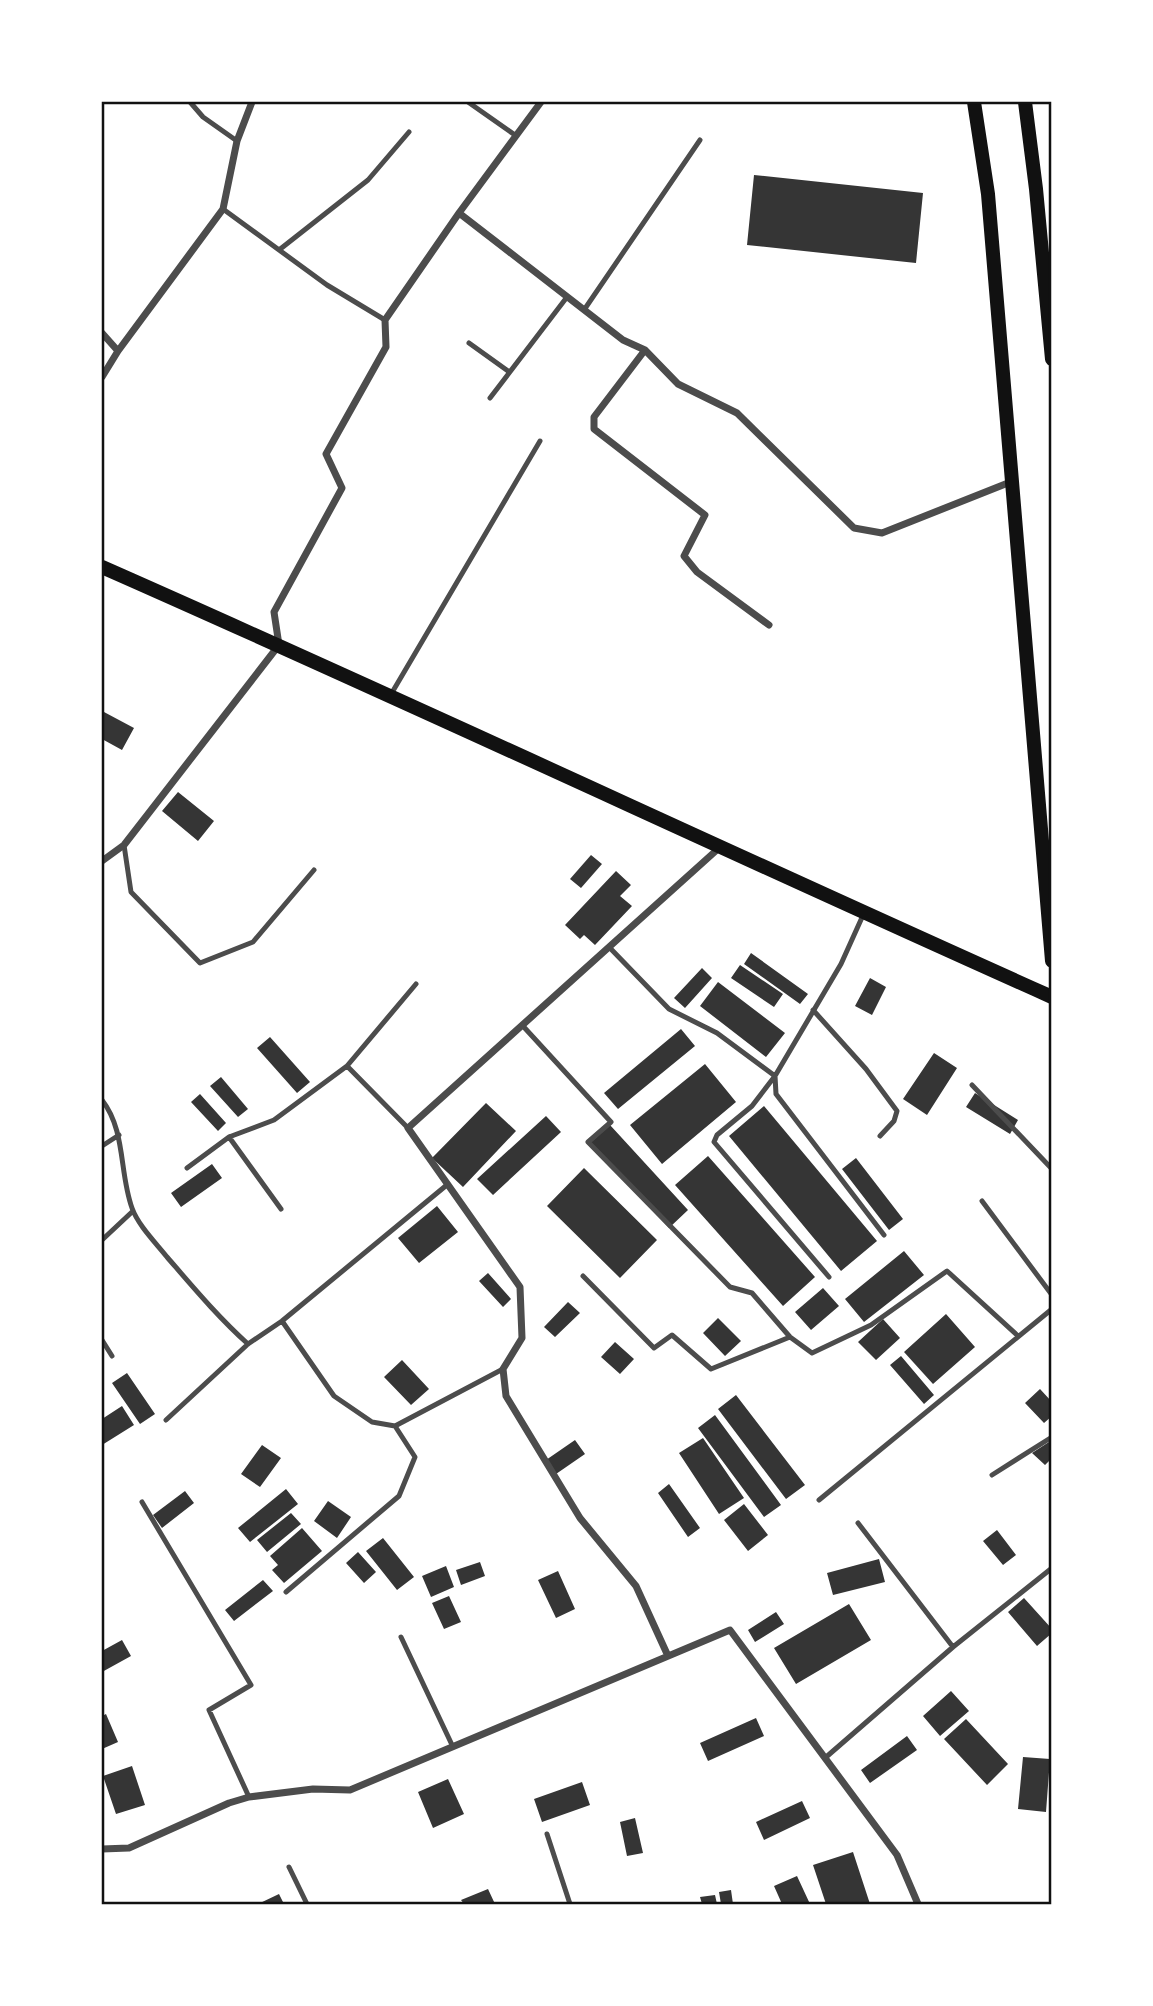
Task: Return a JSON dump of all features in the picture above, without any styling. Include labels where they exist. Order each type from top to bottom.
[{"type":"main road","points":[[974,102],[988,194],[1052,961]]},
{"type":"main road","points":[[1025,102],[1052,359]]},
{"type":"main road","points":[[102,567],[1052,997]]},
{"type":"street","points":[[102,377],[118,351],[223,209],[237,141],[252,102]]},
{"type":"street","points":[[102,861],[124,845],[279,645],[274,612],[342,488],[326,454],[386,347],[385,320],[541,102]]},
{"type":"street","points":[[459,213],[622,340],[645,350],[678,384],[737,412],[854,528],[882,533],[1014,481]]},
{"type":"street","points":[[102,333],[118,351]]},
{"type":"street","points":[[645,350],[594,417],[594,429],[705,515],[684,556],[697,572],[769,625]]},
{"type":"street","points":[[668,1656],[636,1586],[580,1518],[506,1396],[503,1369],[522,1338],[520,1287],[408,1128],[719,848]]},
{"type":"street","points":[[102,1849],[129,1848],[229,1803],[249,1797],[313,1789],[350,1790],[730,1630],[897,1855],[918,1905]]},
{"type":"lane","points":[[190,102],[203,117],[237,141]]},
{"type":"lane","points":[[468,102],[515,135]]},
{"type":"lane","points":[[279,250],[368,180],[409,132]]},
{"type":"lane","points":[[583,310],[700,140]]},
{"type":"lane","points":[[223,209],[327,285],[385,320]]},
{"type":"lane","points":[[490,398],[567,297]]},
{"type":"lane","points":[[469,343],[508,371]]},
{"type":"lane","points":[[390,696],[540,441]]},
{"type":"lane","points":[[124,845],[131,892],[200,962],[253,942],[314,870]]},
{"type":"lane","points":[[829,1276],[714,1142],[717,1135],[752,1106],[775,1076],[841,964],[864,913]]},
{"type":"lane","points":[[609,947],[669,1009],[717,1033],[775,1076]]},
{"type":"lane","points":[[187,1168],[229,1137],[274,1120],[347,1066],[416,984]]},
{"type":"lane","points":[[813,1010],[866,1069],[897,1111],[894,1121],[880,1136]]},
{"type":"lane","points":[[522,1025],[611,1122],[588,1142],[730,1287],[752,1293],[790,1337],[812,1353],[871,1325],[947,1271],[1018,1336]]},
{"type":"lane","points":[[347,1066],[408,1128]]},
{"type":"lane","points":[[775,1076],[776,1094],[884,1235]]},
{"type":"lane","points":[[972,1085],[1052,1169]]},
{"type":"lane","points":[[102,1100],[111,1113],[119,1135],[124,1180],[132,1211],[214,1313],[248,1344]]},
{"type":"lane","points":[[102,1146],[119,1135]]},
{"type":"lane","points":[[229,1137],[281,1209]]},
{"type":"lane","points":[[166,1420],[248,1344],[282,1321],[448,1184]]},
{"type":"lane","points":[[982,1201],[1052,1295]]},
{"type":"lane","points":[[102,1240],[132,1211]]},
{"type":"lane","points":[[583,1276],[654,1348],[672,1335],[711,1369],[790,1337]]},
{"type":"lane","points":[[819,1500],[1052,1309]]},
{"type":"lane","points":[[282,1321],[334,1396],[372,1422],[395,1426],[503,1369]]},
{"type":"lane","points":[[102,1340],[112,1356]]},
{"type":"lane","points":[[286,1592],[399,1496],[415,1457],[395,1426]]},
{"type":"lane","points":[[992,1475],[1052,1437]]},
{"type":"lane","points":[[142,1502],[251,1685],[209,1710],[249,1797]]},
{"type":"lane","points":[[858,1523],[953,1647]]},
{"type":"lane","points":[[825,1758],[953,1647],[1052,1568]]},
{"type":"lane","points":[[401,1637],[453,1747]]},
{"type":"lane","points":[[547,1834],[570,1905]]},
{"type":"lane","points":[[289,1867],[307,1905]]},
{"type":"building","points":[[754,175],[923,193],[916,263],[747,245]]},
{"type":"building","points":[[104,712],[134,728],[122,750],[102,739]]},
{"type":"building","points":[[178,792],[214,821],[198,841],[162,811]]},
{"type":"building","points":[[591,855],[602,864],[581,888],[570,879]]},
{"type":"building","points":[[616,871],[631,885],[620,896],[632,906],[595,945],[584,935],[580,939],[565,925]]},
{"type":"building","points":[[751,953],[808,994],[800,1004],[744,964]]},
{"type":"building","points":[[740,965],[783,994],[774,1007],[731,978]]},
{"type":"building","points":[[702,968],[712,978],[685,1008],[674,998]]},
{"type":"building","points":[[870,978],[886,987],[872,1015],[855,1006]]},
{"type":"building","points":[[718,982],[785,1033],[766,1057],[700,1006]]},
{"type":"building","points":[[681,1029],[695,1046],[618,1109],[604,1093]]},
{"type":"building","points":[[270,1037],[310,1082],[297,1093],[257,1048]]},
{"type":"building","points":[[934,1053],[957,1068],[927,1115],[903,1099]]},
{"type":"building","points":[[705,1064],[736,1102],[662,1164],[630,1125]]},
{"type":"building","points":[[221,1077],[248,1109],[238,1117],[210,1086]]},
{"type":"building","points":[[975,1093],[1018,1120],[1010,1134],[966,1107]]},
{"type":"building","points":[[200,1094],[226,1123],[218,1131],[191,1102]]},
{"type":"building","points":[[486,1103],[516,1131],[463,1187],[432,1158]]},
{"type":"building","points":[[764,1106],[877,1241],[841,1271],[729,1136]]},
{"type":"building","points":[[546,1116],[561,1132],[493,1195],[477,1179]]},
{"type":"building","points":[[610,1125],[688,1210],[669,1228],[590,1143]]},
{"type":"building","points":[[708,1156],[815,1277],[783,1306],[675,1185]]},
{"type":"building","points":[[856,1158],[903,1219],[889,1230],[842,1169]]},
{"type":"building","points":[[212,1164],[222,1178],[181,1207],[171,1193]]},
{"type":"building","points":[[584,1168],[657,1240],[620,1278],[547,1206]]},
{"type":"building","points":[[437,1206],[458,1232],[419,1263],[398,1238]]},
{"type":"building","points":[[904,1251],[924,1275],[864,1322],[845,1299]]},
{"type":"building","points":[[488,1273],[511,1299],[503,1307],[479,1281]]},
{"type":"building","points":[[823,1288],[839,1306],[811,1330],[795,1312]]},
{"type":"building","points":[[568,1302],[580,1313],[555,1337],[544,1327]]},
{"type":"building","points":[[946,1314],[975,1347],[933,1384],[904,1352]]},
{"type":"building","points":[[718,1318],[741,1341],[725,1356],[703,1333]]},
{"type":"building","points":[[883,1319],[900,1338],[876,1360],[858,1342]]},
{"type":"building","points":[[615,1342],[634,1359],[620,1374],[601,1357]]},
{"type":"building","points":[[901,1356],[934,1395],[924,1404],[890,1365]]},
{"type":"building","points":[[402,1360],[429,1389],[411,1405],[384,1377]]},
{"type":"building","points":[[127,1373],[155,1414],[140,1424],[112,1383]]},
{"type":"building","points":[[1040,1389],[1052,1402],[1052,1416],[1044,1423],[1025,1403]]},
{"type":"building","points":[[736,1395],[805,1485],[786,1499],[718,1409]]},
{"type":"building","points":[[122,1406],[134,1425],[102,1445],[102,1419]]},
{"type":"building","points":[[715,1415],[781,1505],[764,1517],[698,1428]]},
{"type":"building","points":[[703,1438],[744,1498],[719,1514],[679,1453]]},
{"type":"building","points":[[575,1440],[585,1454],[556,1474],[546,1460]]},
{"type":"building","points":[[1052,1440],[1052,1458],[1045,1465],[1032,1453]]},
{"type":"building","points":[[262,1445],[281,1458],[260,1487],[241,1474]]},
{"type":"building","points":[[669,1484],[700,1528],[688,1537],[658,1493]]},
{"type":"building","points":[[286,1489],[298,1504],[250,1542],[238,1528]]},
{"type":"building","points":[[185,1491],[194,1503],[162,1528],[153,1515]]},
{"type":"building","points":[[328,1501],[351,1517],[337,1538],[314,1521]]},
{"type":"building","points":[[744,1504],[768,1535],[748,1551],[724,1520]]},
{"type":"building","points":[[291,1513],[301,1524],[267,1552],[257,1540]]},
{"type":"building","points":[[302,1528],[322,1551],[284,1583],[272,1570],[278,1565],[270,1556]]},
{"type":"building","points":[[997,1530],[1016,1555],[1003,1565],[983,1541]]},
{"type":"building","points":[[383,1538],[414,1577],[397,1590],[366,1551]]},
{"type":"building","points":[[358,1552],[376,1572],[364,1583],[346,1563]]},
{"type":"building","points":[[879,1559],[885,1582],[833,1595],[827,1573]]},
{"type":"building","points":[[480,1562],[485,1576],[461,1585],[456,1570]]},
{"type":"building","points":[[446,1566],[454,1587],[431,1597],[422,1576]]},
{"type":"building","points":[[558,1571],[575,1609],[556,1618],[538,1580]]},
{"type":"building","points":[[263,1580],[273,1591],[234,1621],[225,1610]]},
{"type":"building","points":[[449,1596],[461,1622],[444,1629],[432,1603]]},
{"type":"building","points":[[1024,1598],[1052,1629],[1052,1633],[1037,1646],[1008,1612]]},
{"type":"building","points":[[849,1604],[871,1640],[796,1684],[774,1648]]},
{"type":"building","points":[[776,1612],[784,1624],[755,1642],[748,1630]]},
{"type":"building","points":[[122,1640],[131,1656],[102,1672],[102,1651]]},
{"type":"building","points":[[951,1691],[969,1711],[940,1736],[923,1716]]},
{"type":"building","points":[[106,1714],[118,1742],[102,1749],[102,1716]]},
{"type":"building","points":[[756,1718],[764,1736],[708,1761],[700,1743]]},
{"type":"building","points":[[966,1719],[1008,1764],[987,1785],[944,1739]]},
{"type":"building","points":[[907,1736],[917,1750],[870,1783],[861,1770]]},
{"type":"building","points":[[1023,1757],[1050,1759],[1046,1812],[1018,1809]]},
{"type":"building","points":[[132,1766],[145,1805],[116,1814],[103,1776]]},
{"type":"building","points":[[448,1779],[464,1814],[433,1828],[418,1792]]},
{"type":"building","points":[[582,1782],[590,1805],[542,1822],[534,1799]]},
{"type":"building","points":[[802,1801],[810,1818],[764,1840],[756,1822]]},
{"type":"building","points":[[635,1818],[643,1853],[627,1856],[620,1822]]},
{"type":"building","points":[[853,1852],[870,1904],[826,1904],[813,1865]]},
{"type":"building","points":[[797,1876],[810,1904],[782,1904],[774,1886]]},
{"type":"building","points":[[488,1889],[495,1904],[464,1904],[461,1900]]},
{"type":"building","points":[[731,1890],[733,1904],[721,1904],[719,1892]]},
{"type":"building","points":[[279,1894],[284,1904],[258,1904]]},
{"type":"building","points":[[715,1895],[717,1904],[702,1904],[700,1897]]}]
